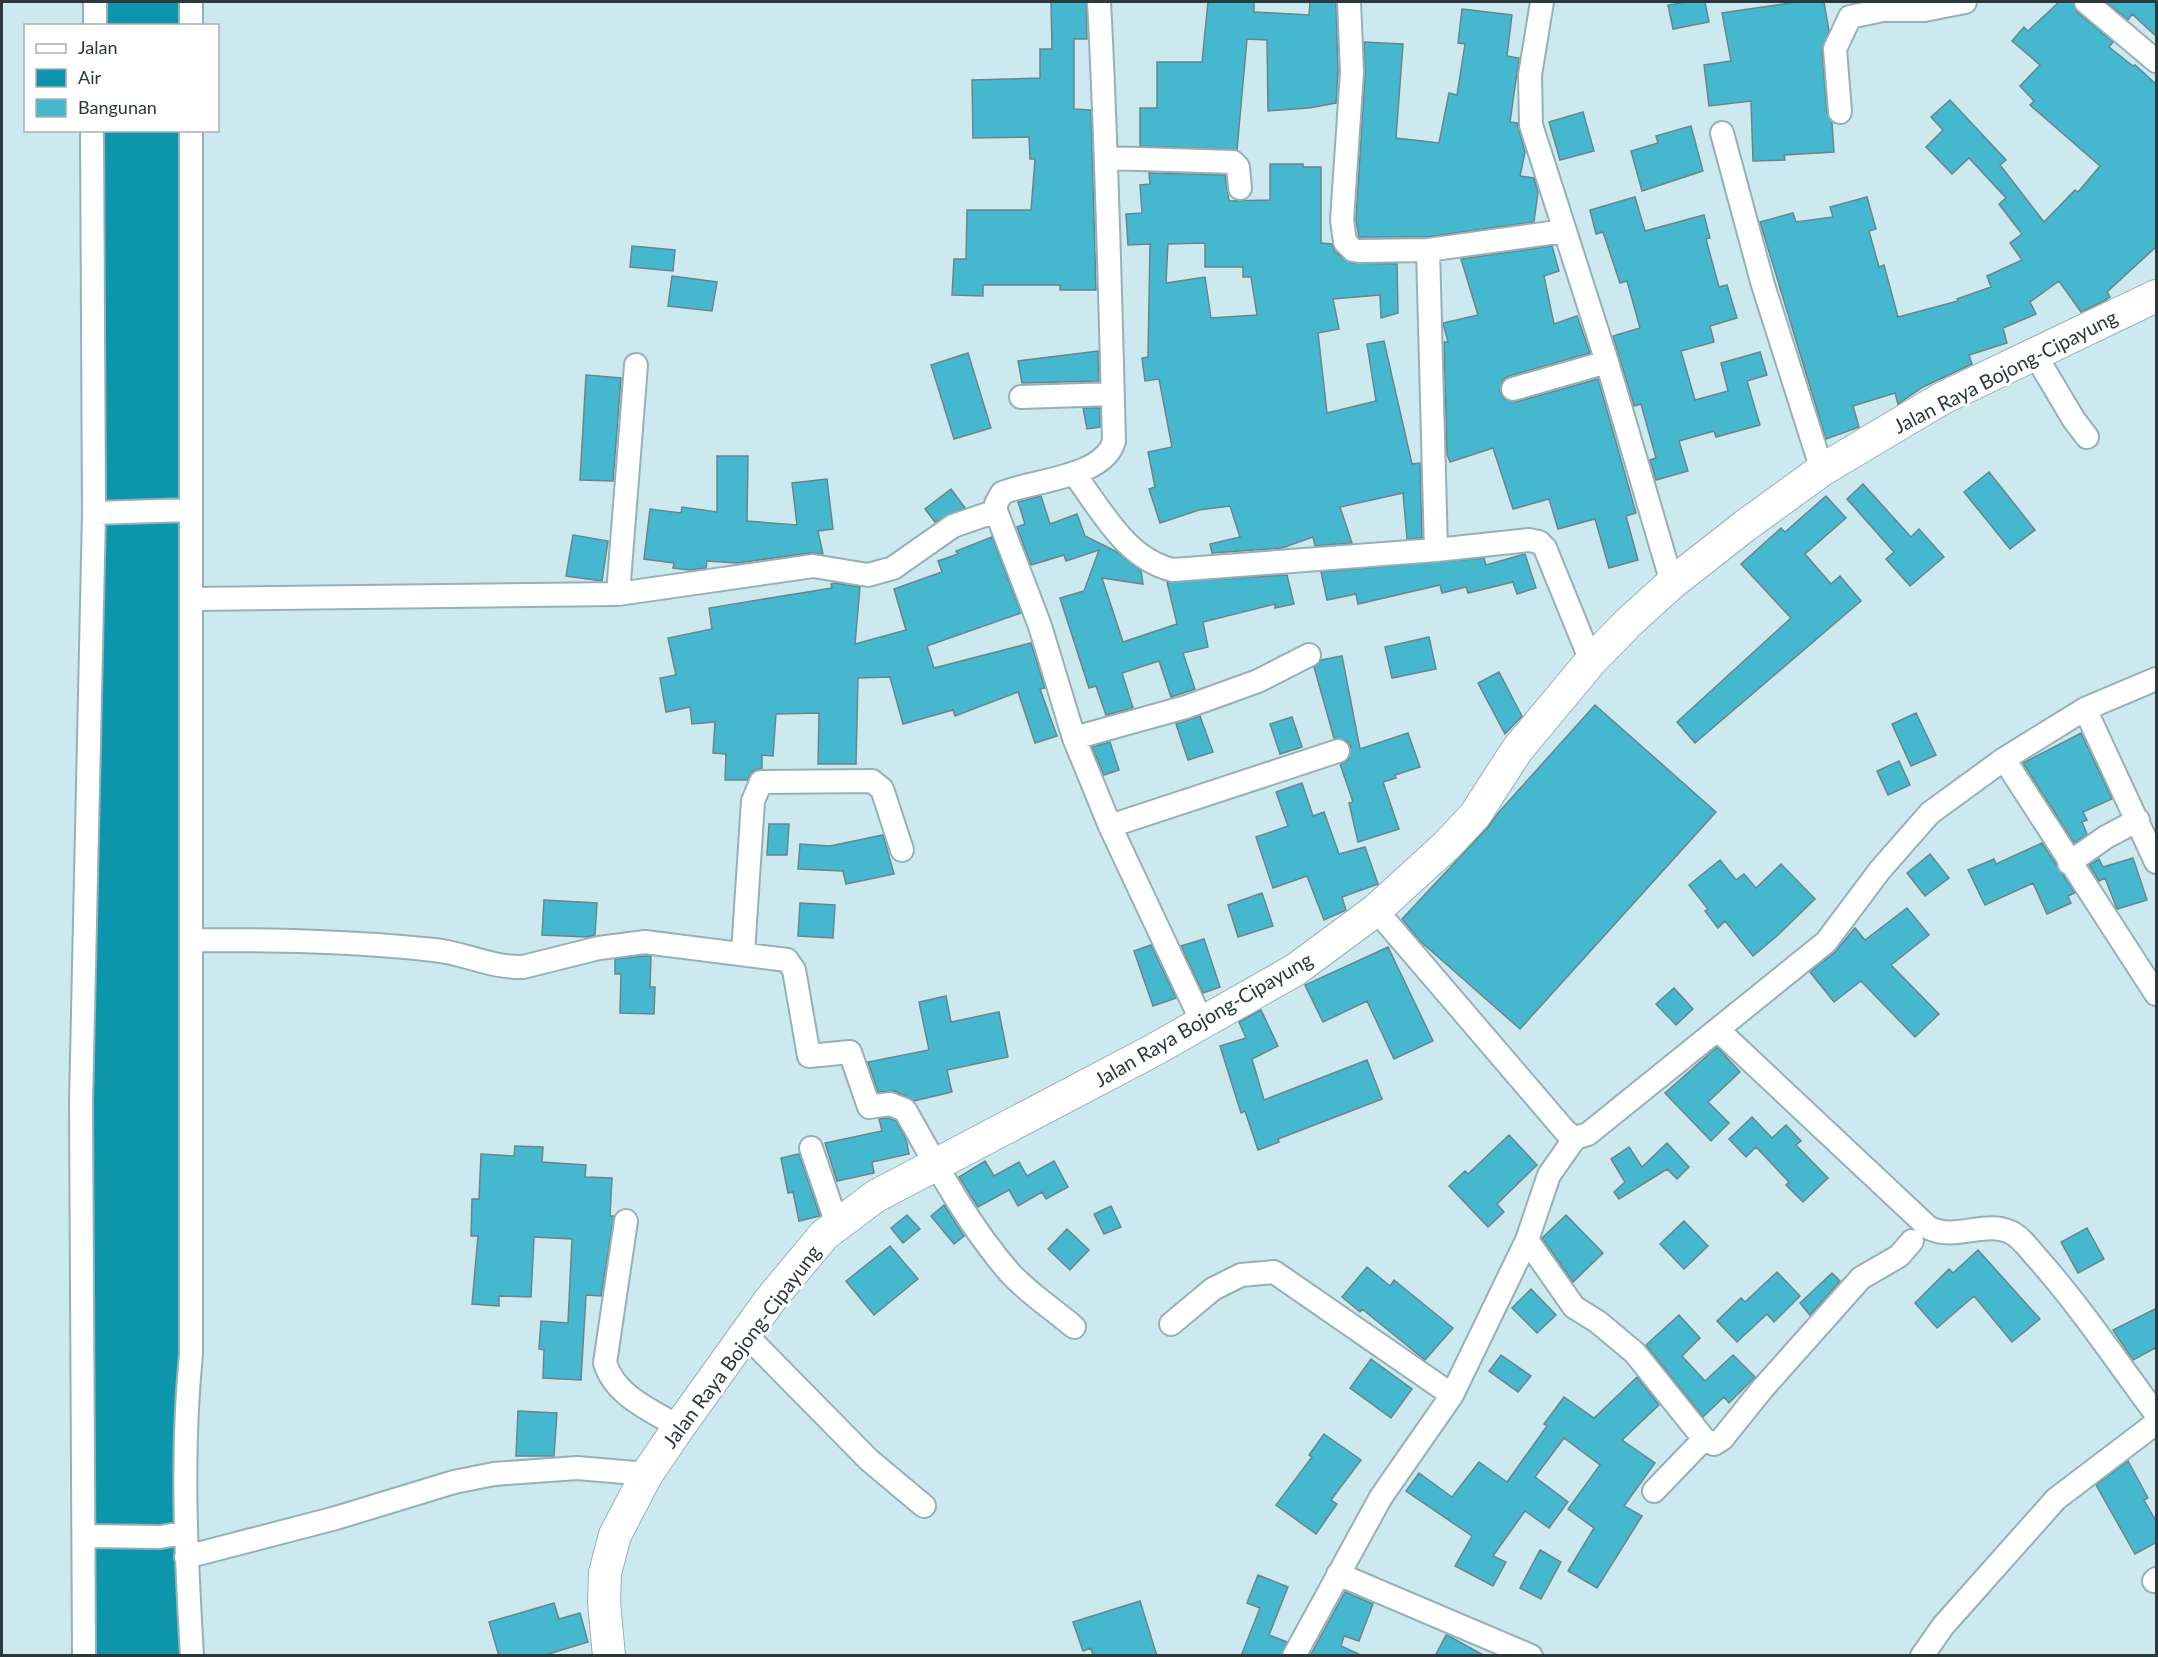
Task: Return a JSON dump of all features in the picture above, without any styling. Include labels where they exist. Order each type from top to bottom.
[{"type":"street","points":[[95,2],[95,24]]},
{"type":"street","points":[[191,2],[191,24]]},
{"type":"street","points":[[1099,2],[1108,158],[1108,289],[1113,394],[1112,447],[1075,475],[1002,494],[996,504],[996,511],[1040,626],[1074,738],[1110,826],[1202,1022]]},
{"type":"street","points":[[1349,2],[1352,72],[1342,197],[1343,236],[1353,250],[1428,250],[1563,231]]},
{"type":"street","points":[[1542,2],[1533,44],[1529,106],[1531,125],[1606,362],[1672,583]]},
{"type":"street","points":[[1840,111],[1835,49],[1850,17],[1883,9],[1908,11],[1965,2]]},
{"type":"street","points":[[2086,2],[2157,61]]},
{"type":"street","points":[[84,1656],[81,1103],[100,513],[92,132]]},
{"type":"street","points":[[191,132],[182,510],[192,599],[191,1354],[185,1424],[184,1533],[192,1656]]},
{"type":"street","points":[[1722,133],[1763,285],[1822,470]]},
{"type":"street","points":[[1108,158],[1233,162],[1238,167],[1240,188]]},
{"type":"street","points":[[1428,250],[1436,550]]},
{"type":"street","name":"Jalan Raya Bojong-Cipayung","points":[[609,1656],[604,1602],[605,1573],[615,1535],[647,1474],[745,1334],[809,1251],[837,1224],[876,1196],[936,1166],[1295,970],[1376,910],[1475,815],[1517,750],[1591,661],[1672,583],[1822,470],[1941,399],[2157,296]]},
{"type":"street","points":[[2034,353],[2074,420],[2087,437]]},
{"type":"street","points":[[1513,389],[1606,362]]},
{"type":"street","points":[[618,594],[636,365]]},
{"type":"street","points":[[1021,397],[1113,394]]},
{"type":"street","points":[[1075,475],[1121,538],[1156,566],[1173,570],[1436,550],[1529,540],[1539,542],[1545,548],[1591,661]]},
{"type":"street","points":[[100,513],[182,510]]},
{"type":"street","points":[[192,599],[618,594],[813,566],[857,576],[880,574],[893,568],[953,526],[996,511]]},
{"type":"street","points":[[1074,738],[1186,707],[1258,681],[1309,655]]},
{"type":"street","points":[[1294,1656],[1381,1497],[1452,1395],[1527,1240],[1549,1175],[1575,1138],[1588,1134],[1826,942],[1881,870],[1930,813],[2004,759],[2085,709],[2157,680]]},
{"type":"street","points":[[2085,709],[2157,862]]},
{"type":"street","points":[[1110,826],[1338,751]]},
{"type":"street","points":[[2004,759],[2157,994]]},
{"type":"street","points":[[742,953],[753,801],[761,782],[872,781],[882,789],[902,850]]},
{"type":"street","points":[[2069,862],[2106,837],[2138,820]]},
{"type":"street","points":[[1376,910],[1566,1132],[1575,1138]]},
{"type":"street","points":[[192,940],[309,940],[425,949],[462,955],[489,965],[506,968],[522,967],[623,943],[662,943],[782,959],[792,964],[809,1056],[850,1052],[869,1107],[890,1104],[905,1110],[936,1166],[1007,1269],[1074,1327]]},
{"type":"street","points":[[1718,1030],[1929,1228],[1941,1234],[1997,1228],[2018,1237],[2054,1278],[2157,1414]]},
{"type":"street","points":[[811,1148],[837,1224]]},
{"type":"street","points":[[626,1221],[605,1362],[609,1375],[625,1394],[679,1427]]},
{"type":"street","points":[[1527,1240],[1574,1307],[1598,1322],[1635,1353],[1704,1439],[1714,1444],[1722,1439],[1763,1388],[1861,1278],[1899,1256],[1912,1241]]},
{"type":"street","points":[[1171,1324],[1213,1289],[1241,1275],[1274,1272],[1452,1395]]},
{"type":"street","points":[[745,1334],[869,1460],[924,1506]]},
{"type":"street","points":[[1922,1656],[1944,1626],[2056,1499],[2157,1423]]},
{"type":"street","points":[[1654,1491],[1704,1439]]},
{"type":"street","points":[[186,1557],[336,1518],[454,1482],[494,1474],[577,1468],[647,1474]]},
{"type":"street","points":[[85,1536],[160,1537],[184,1533]]},
{"type":"street","points":[[1338,1574],[1531,1656]]},
{"type":"water","points":[[94,2],[190,2],[190,24],[94,24]]},
{"type":"water","points":[[94,132],[190,132],[189,1655],[91,1655]]},
{"type":"building","points":[[1051,2],[1086,2],[1087,39],[1074,39],[1074,109],[1091,110],[1096,290],[1060,290],[1060,285],[983,285],[983,296],[952,295],[954,259],[966,259],[967,210],[1031,210],[1035,159],[1030,159],[1029,137],[973,138],[972,80],[1040,78],[1040,49],[1052,49]]},
{"type":"building","points":[[1208,2],[1254,2],[1254,12],[1309,15],[1310,2],[1336,2],[1338,72],[1336,103],[1309,108],[1268,111],[1267,40],[1247,39],[1237,150],[1140,146],[1140,108],[1157,108],[1157,62],[1202,62]]},
{"type":"building","points":[[1705,2],[1709,22],[1673,29],[1668,5]]},
{"type":"building","points":[[1797,2],[1824,2],[1829,31],[1822,50],[1827,113],[1832,123],[1834,152],[1784,155],[1785,160],[1753,161],[1751,101],[1709,106],[1704,65],[1731,61],[1722,13]]},
{"type":"building","points":[[2059,2],[2073,2],[2077,12],[2113,42],[2109,47],[2133,66],[2135,65],[2157,85],[2157,246],[2107,292],[2110,297],[2106,300],[2081,312],[2059,281],[2030,302],[2036,314],[2003,328],[2007,343],[1969,355],[1972,364],[1923,387],[1898,404],[1895,393],[1853,406],[1859,427],[1826,439],[1760,222],[1793,213],[1796,222],[1833,217],[1830,207],[1867,197],[1876,229],[1869,231],[1879,267],[1884,265],[1898,317],[1958,301],[1957,299],[1991,287],[1987,276],[2022,260],[2010,243],[2022,234],[1999,204],[2006,198],[1969,158],[1952,174],[1926,147],[1943,130],[1931,117],[1950,100],[2006,160],[2000,165],[2044,222],[2075,190],[2078,192],[2100,166],[2030,105],[2034,101],[2020,86],[2040,65],[2012,41],[2024,27],[2028,31]]},
{"type":"building","points":[[2106,2],[2157,2],[2157,37],[2132,14],[2128,20]]},
{"type":"building","points":[[1462,9],[1512,15],[1507,56],[1519,58],[1510,122],[1517,123],[1525,152],[1520,176],[1534,178],[1538,192],[1534,222],[1427,237],[1359,237],[1356,220],[1365,73],[1364,42],[1403,44],[1396,138],[1439,143],[1449,93],[1457,95],[1465,44],[1458,43]]},
{"type":"building","points":[[1583,112],[1594,151],[1560,160],[1549,122]]},
{"type":"building","points":[[1691,126],[1703,171],[1642,191],[1631,151],[1658,143],[1656,136]]},
{"type":"building","points":[[1270,164],[1303,164],[1303,167],[1321,167],[1321,243],[1332,244],[1335,252],[1351,263],[1397,264],[1398,313],[1381,318],[1380,295],[1333,299],[1339,329],[1318,333],[1327,413],[1376,401],[1367,344],[1384,341],[1412,464],[1420,463],[1422,538],[1407,539],[1403,493],[1340,507],[1352,543],[1315,546],[1313,537],[1282,548],[1212,553],[1210,544],[1240,537],[1230,506],[1199,510],[1160,523],[1149,489],[1155,487],[1148,452],[1172,447],[1159,379],[1145,381],[1142,358],[1148,357],[1150,244],[1128,245],[1126,214],[1142,213],[1140,185],[1150,184],[1149,173],[1225,175],[1229,201],[1270,200]],"holes":[[[1205,243],[1205,267],[1243,267],[1243,277],[1251,277],[1257,315],[1211,318],[1205,277],[1166,283],[1168,244]]]},
{"type":"building","points":[[1635,197],[1645,231],[1704,215],[1710,238],[1706,239],[1719,287],[1727,285],[1737,318],[1710,326],[1714,342],[1681,351],[1695,400],[1728,391],[1721,363],[1760,352],[1767,375],[1747,381],[1760,425],[1716,437],[1714,431],[1679,441],[1688,471],[1656,480],[1650,460],[1656,458],[1641,404],[1634,406],[1613,336],[1640,328],[1627,281],[1620,283],[1603,232],[1596,234],[1590,210]]},
{"type":"building","points":[[632,246],[675,250],[673,271],[630,267]]},
{"type":"building","points":[[1552,246],[1559,271],[1544,276],[1554,324],[1577,316],[1590,353],[1509,376],[1503,380],[1500,392],[1504,399],[1516,402],[1598,379],[1636,513],[1626,516],[1638,560],[1609,568],[1595,519],[1558,529],[1549,499],[1513,509],[1493,448],[1450,462],[1447,454],[1444,342],[1448,342],[1443,323],[1478,315],[1461,259]]},
{"type":"building","points":[[672,276],[717,282],[712,311],[668,306]]},
{"type":"building","points":[[1098,351],[1099,381],[1022,383],[1018,361]]},
{"type":"building","points":[[968,353],[991,428],[954,439],[931,365]]},
{"type":"building","points":[[586,375],[621,378],[613,481],[580,480]]},
{"type":"building","points":[[1083,408],[1100,408],[1100,427],[1087,429]]},
{"type":"building","points":[[717,456],[748,456],[747,521],[797,525],[792,483],[827,479],[833,529],[818,531],[823,554],[811,553],[737,563],[707,561],[706,568],[690,570],[673,568],[674,563],[644,559],[650,509],[681,513],[682,507],[717,512]]},
{"type":"building","points":[[1989,472],[2035,530],[2010,549],[1964,492]]},
{"type":"building","points":[[1863,484],[1911,537],[1919,529],[1944,557],[1910,586],[1886,559],[1894,552],[1847,499]]},
{"type":"building","points":[[951,489],[965,508],[935,522],[925,509]]},
{"type":"building","points":[[1041,496],[1050,524],[1077,514],[1085,536],[1117,552],[1141,571],[1143,584],[1102,578],[1123,642],[1177,624],[1167,582],[1287,575],[1294,604],[1275,608],[1275,604],[1203,622],[1208,647],[1183,653],[1195,689],[1171,697],[1159,661],[1122,673],[1133,708],[1106,715],[1096,686],[1089,688],[1060,598],[1084,591],[1099,550],[1066,561],[1064,555],[1031,565],[1017,527],[1025,524],[1018,502]]},
{"type":"building","points":[[1826,496],[1846,518],[1805,554],[1831,584],[1840,576],[1861,601],[1695,743],[1677,722],[1791,618],[1741,564],[1781,528],[1785,532]]},
{"type":"building","points":[[573,535],[608,541],[602,581],[566,576]]},
{"type":"building","points":[[992,537],[1021,613],[927,646],[934,668],[1031,643],[1045,688],[1040,689],[1057,736],[1035,743],[1018,692],[955,716],[953,710],[903,724],[890,677],[858,678],[856,764],[818,764],[819,713],[776,714],[773,756],[762,755],[762,768],[753,771],[747,780],[725,780],[726,754],[713,753],[715,722],[692,724],[690,707],[666,712],[660,678],[676,675],[668,638],[712,629],[709,608],[832,588],[831,584],[834,583],[860,587],[855,644],[906,630],[894,589],[942,572],[938,561],[958,554],[956,551]]},
{"type":"building","points":[[1525,554],[1536,588],[1517,594],[1513,582],[1468,593],[1466,587],[1442,593],[1440,585],[1358,604],[1356,594],[1327,600],[1321,572],[1484,558],[1486,565]]},
{"type":"building","points":[[1429,637],[1436,669],[1392,678],[1385,647]]},
{"type":"building","points":[[1342,656],[1360,749],[1408,733],[1420,767],[1395,775],[1396,778],[1383,782],[1399,829],[1358,842],[1349,803],[1353,802],[1340,764],[1348,760],[1351,747],[1347,741],[1334,738],[1314,667],[1321,660]]},
{"type":"building","points":[[1499,672],[1522,716],[1505,734],[1478,683]]},
{"type":"building","points":[[1595,705],[1716,812],[1520,1029],[1420,941],[1402,919],[1488,827]]},
{"type":"building","points":[[1916,713],[1936,755],[1911,766],[1892,724]]},
{"type":"building","points":[[1200,716],[1213,752],[1188,760],[1176,724]]},
{"type":"building","points":[[1292,717],[1302,747],[1280,754],[1270,724]]},
{"type":"building","points":[[2081,733],[2112,799],[2083,812],[2087,820],[2082,822],[2087,834],[2074,843],[2023,763]]},
{"type":"building","points":[[1110,742],[1119,770],[1104,775],[1092,747]]},
{"type":"building","points":[[1899,761],[1910,785],[1888,795],[1877,771]]},
{"type":"building","points":[[1302,783],[1313,816],[1324,812],[1339,854],[1365,847],[1378,884],[1362,890],[1360,888],[1361,890],[1342,897],[1346,910],[1324,920],[1307,876],[1273,888],[1256,837],[1288,826],[1276,792]]},
{"type":"building","points":[[769,824],[789,824],[787,855],[767,855]]},
{"type":"building","points":[[883,835],[894,874],[846,884],[843,871],[798,869],[800,844],[830,846]]},
{"type":"building","points":[[2042,843],[2075,893],[2068,896],[2071,903],[2047,914],[2033,883],[1985,905],[1968,870],[1994,859],[1996,864]]},
{"type":"building","points":[[1930,854],[1949,878],[1925,896],[1907,873]]},
{"type":"building","points":[[2133,858],[2147,900],[2117,909],[2105,878],[2099,881],[2089,865],[2099,859],[2103,867]]},
{"type":"building","points":[[1720,860],[1736,880],[1744,874],[1756,888],[1781,864],[1815,899],[1753,956],[1725,921],[1718,928],[1705,911],[1708,909],[1689,885]]},
{"type":"building","points":[[1262,893],[1273,926],[1238,937],[1228,905]]},
{"type":"building","points":[[544,900],[597,903],[595,935],[587,937],[542,935]]},
{"type":"building","points":[[800,903],[835,905],[833,938],[798,936]]},
{"type":"building","points":[[1907,908],[1929,935],[1891,965],[1939,1014],[1915,1037],[1861,981],[1834,1002],[1810,972],[1835,952],[1855,928],[1865,940]]},
{"type":"building","points":[[1204,939],[1220,987],[1203,993],[1181,946]]},
{"type":"building","points":[[1151,945],[1176,998],[1153,1006],[1134,951]]},
{"type":"building","points":[[1388,947],[1433,1041],[1394,1059],[1367,1001],[1323,1022],[1305,985]]},
{"type":"building","points":[[651,956],[650,987],[655,987],[654,1014],[620,1013],[621,974],[615,974],[615,959]]},
{"type":"building","points":[[1674,988],[1693,1009],[1676,1025],[1656,1004]]},
{"type":"building","points":[[946,996],[951,1022],[999,1012],[1008,1057],[947,1070],[952,1092],[914,1101],[895,1091],[878,1092],[868,1062],[929,1050],[919,1002]]},
{"type":"building","points":[[1261,1010],[1278,1046],[1252,1059],[1264,1100],[1367,1060],[1382,1099],[1278,1139],[1279,1142],[1258,1150],[1245,1111],[1241,1113],[1220,1046],[1246,1038],[1239,1022]]},
{"type":"building","points":[[1717,1047],[1740,1072],[1708,1102],[1729,1123],[1711,1141],[1665,1093]]},
{"type":"building","points":[[1752,1117],[1772,1138],[1786,1125],[1801,1141],[1796,1145],[1828,1178],[1803,1202],[1786,1185],[1789,1182],[1756,1147],[1746,1157],[1729,1139]]},
{"type":"building","points":[[888,1118],[896,1121],[906,1139],[909,1154],[872,1162],[874,1173],[837,1181],[825,1143],[882,1131],[879,1119]]},
{"type":"building","points":[[1509,1135],[1537,1165],[1497,1204],[1504,1212],[1488,1227],[1449,1186],[1465,1171],[1468,1174]]},
{"type":"building","points":[[1667,1143],[1689,1167],[1677,1179],[1667,1169],[1619,1199],[1614,1192],[1625,1182],[1611,1159],[1629,1147],[1642,1167]]},
{"type":"building","points":[[515,1146],[543,1147],[542,1162],[586,1165],[585,1177],[612,1178],[610,1216],[614,1216],[601,1296],[586,1295],[581,1380],[543,1378],[544,1350],[539,1349],[541,1321],[568,1323],[572,1239],[534,1237],[531,1297],[499,1296],[499,1306],[472,1304],[478,1236],[471,1236],[472,1199],[479,1199],[481,1154],[514,1156]]},
{"type":"building","points":[[799,1154],[820,1216],[799,1221],[793,1192],[788,1193],[781,1158]]},
{"type":"building","points":[[985,1161],[994,1176],[1019,1162],[1027,1176],[1054,1161],[1068,1187],[1046,1199],[1042,1192],[1018,1206],[1009,1190],[978,1207],[959,1177]]},
{"type":"building","points":[[944,1205],[964,1236],[954,1244],[931,1216]]},
{"type":"building","points":[[1111,1206],[1121,1227],[1104,1234],[1094,1214]]},
{"type":"building","points":[[907,1215],[920,1229],[903,1243],[891,1228]]},
{"type":"building","points":[[1566,1215],[1603,1253],[1573,1282],[1542,1238]]},
{"type":"building","points":[[1684,1221],[1708,1246],[1684,1269],[1660,1244]]},
{"type":"building","points":[[2087,1228],[2104,1259],[2078,1273],[2061,1242]]},
{"type":"building","points":[[1067,1229],[1089,1250],[1070,1270],[1048,1249]]},
{"type":"building","points":[[890,1246],[918,1279],[874,1315],[846,1281]]},
{"type":"building","points":[[1978,1250],[2040,1319],[2012,1342],[1974,1296],[1937,1328],[1915,1303],[1949,1269],[1953,1273]]},
{"type":"building","points":[[1367,1267],[1390,1286],[1394,1280],[1453,1328],[1425,1360],[1362,1309],[1360,1312],[1342,1297]]},
{"type":"building","points":[[1777,1272],[1800,1296],[1774,1322],[1767,1314],[1737,1342],[1717,1321],[1741,1298],[1745,1302]]},
{"type":"building","points":[[1832,1273],[1840,1281],[1810,1315],[1800,1303]]},
{"type":"building","points":[[1531,1289],[1556,1315],[1537,1333],[1512,1308]]},
{"type":"building","points":[[2157,1308],[2157,1347],[2133,1360],[2113,1330]]},
{"type":"building","points":[[1679,1315],[1700,1338],[1682,1356],[1705,1381],[1733,1355],[1755,1377],[1729,1403],[1724,1397],[1703,1417],[1646,1345]]},
{"type":"building","points":[[1501,1355],[1531,1376],[1518,1392],[1489,1371]]},
{"type":"building","points":[[1371,1359],[1412,1389],[1391,1418],[1350,1388]]},
{"type":"building","points":[[1637,1377],[1659,1405],[1622,1440],[1655,1463],[1624,1506],[1642,1516],[1597,1588],[1568,1571],[1594,1528],[1568,1509],[1600,1465],[1564,1438],[1535,1477],[1568,1502],[1549,1528],[1525,1511],[1493,1556],[1506,1562],[1493,1586],[1455,1566],[1472,1536],[1406,1491],[1419,1473],[1452,1497],[1479,1462],[1507,1482],[1547,1426],[1544,1424],[1564,1397],[1594,1418]]},
{"type":"building","points":[[518,1411],[557,1413],[554,1456],[516,1456]]},
{"type":"building","points":[[1324,1434],[1361,1460],[1331,1500],[1337,1504],[1316,1534],[1276,1505],[1312,1457],[1309,1455]]},
{"type":"building","points":[[2128,1461],[2148,1498],[2144,1500],[2157,1523],[2157,1542],[2135,1554],[2096,1485]]},
{"type":"building","points":[[1540,1550],[1561,1562],[1541,1599],[1520,1588]]},
{"type":"building","points":[[1258,1575],[1288,1587],[1269,1635],[1287,1642],[1281,1656],[1241,1656],[1260,1608],[1247,1603]]},
{"type":"building","points":[[1345,1592],[1373,1604],[1359,1641],[1344,1636],[1341,1646],[1363,1656],[1310,1656]]},
{"type":"building","points":[[1140,1601],[1157,1656],[1093,1656],[1091,1648],[1083,1651],[1073,1622]]},
{"type":"building","points":[[554,1603],[559,1619],[580,1613],[588,1642],[542,1656],[499,1656],[489,1622]]},
{"type":"building","points":[[1447,1635],[1485,1656],[1435,1656]]}]
